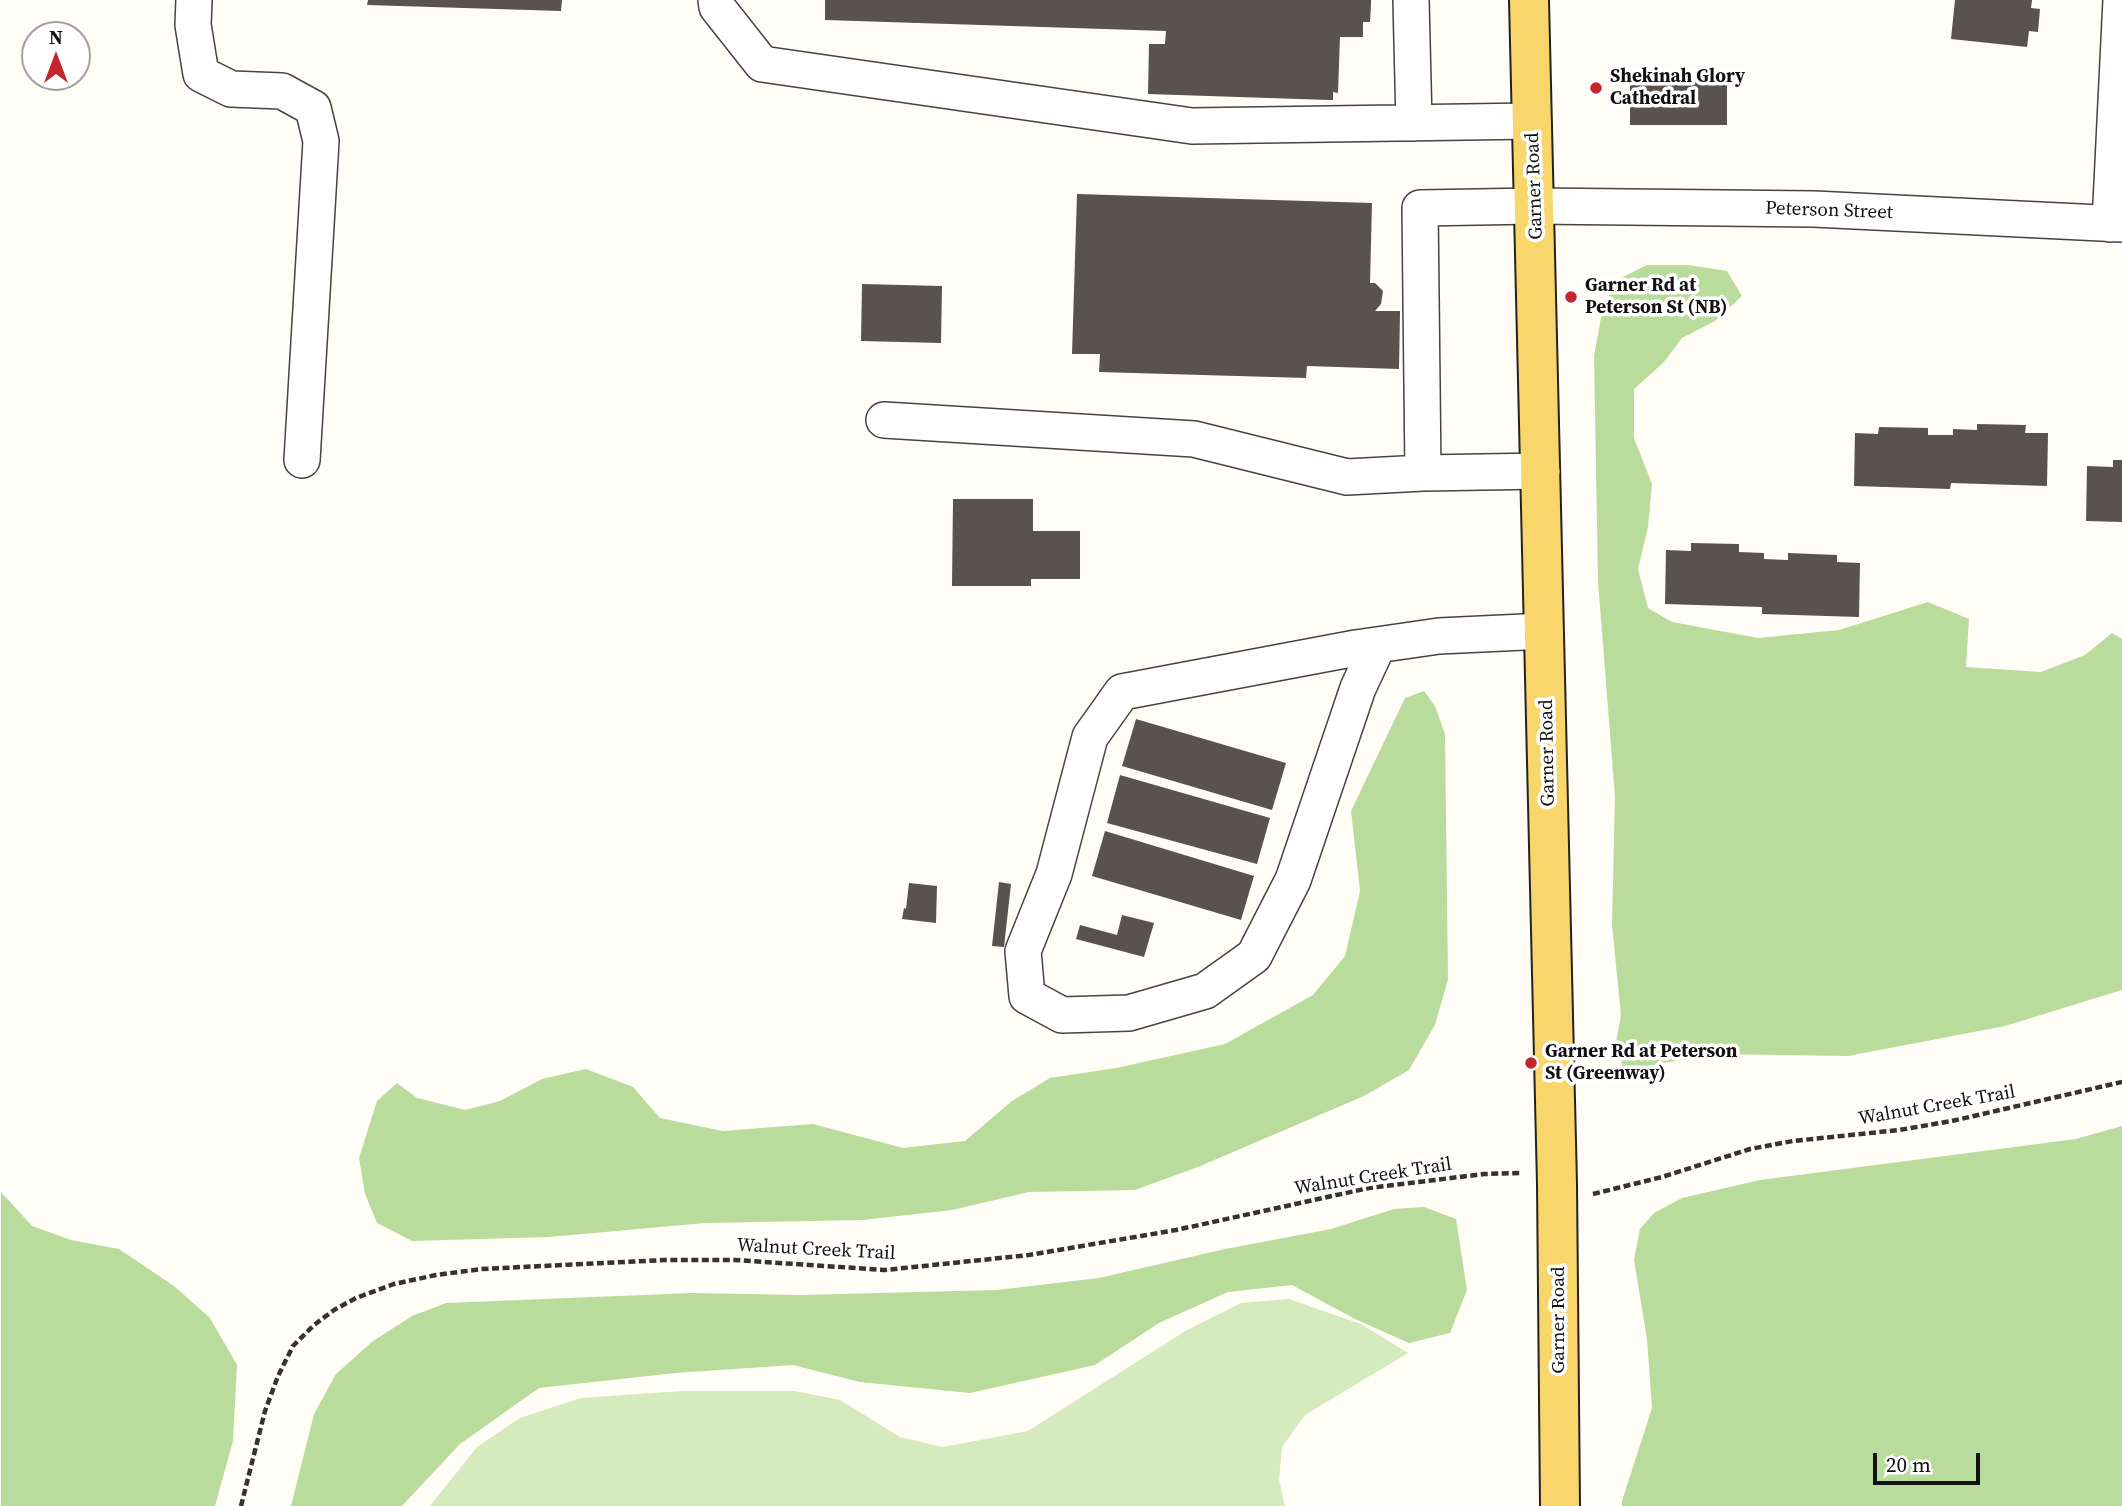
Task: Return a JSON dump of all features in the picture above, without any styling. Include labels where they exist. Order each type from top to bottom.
[{"type":"main road","name":"Garner Road","points":[[1529,0],[1558,1184],[1560,1506]]},
{"type":"street","points":[[194,0],[193,25],[201,74],[231,89],[282,91],[313,108],[321,141],[302,460]]},
{"type":"street","points":[[716,0],[717,6],[762,64],[1192,125],[1533,121]]},
{"type":"street","points":[[1411,0],[1414,123]]},
{"type":"street","points":[[2116,224],[2121,0]]},
{"type":"street","name":"Peterson Street","points":[[1423,473],[1420,208],[1535,206],[1814,209],[2116,224]]},
{"type":"street","points":[[884,420],[1194,439],[1347,477],[1542,471]]},
{"type":"street","points":[[1378,645],[1358,688],[1293,880],[1254,956],[1205,990],[1129,1013],[1062,1015],[1027,996],[1023,951],[1054,874],[1090,737],[1122,692],[1378,645],[1439,636],[1545,631]]},
{"type":"path","name":"Walnut Creek Trail","points":[[1594,1194],[1662,1177],[1750,1149],[1793,1141],[1913,1128],[2122,1082]]},
{"type":"path","name":"Walnut Creek Trail","points":[[241,1506],[265,1411],[293,1346],[334,1310],[356,1298],[394,1284],[482,1269],[664,1260],[735,1260],[885,1270],[1029,1255],[1176,1230],[1369,1188],[1519,1172]]},
{"type":"green space","points":[[1647,265],[1688,265],[1727,271],[1742,296],[1715,321],[1682,338],[1664,362],[1634,389],[1634,438],[1652,484],[1648,527],[1638,569],[1648,608],[1672,622],[1758,638],[1839,630],[1928,602],[1969,619],[1966,667],[2041,672],[2085,655],[2112,633],[2122,639],[2122,990],[2005,1026],[1848,1056],[1713,1054],[1623,1068],[1616,1042],[1621,1016],[1612,924],[1615,797],[1598,581],[1594,356],[1602,312],[1615,281]]},
{"type":"green space","points":[[1424,691],[1435,706],[1445,734],[1448,979],[1435,1025],[1409,1070],[1364,1096],[1198,1167],[1135,1190],[1029,1192],[952,1210],[863,1220],[705,1223],[549,1237],[412,1241],[377,1223],[365,1194],[359,1158],[377,1101],[397,1083],[417,1098],[465,1110],[500,1101],[542,1079],[586,1069],[633,1087],[660,1118],[723,1131],[813,1124],[903,1148],[965,1141],[1012,1101],[1050,1078],[1116,1068],[1225,1044],[1313,995],[1345,956],[1360,891],[1351,811],[1405,698]]},
{"type":"green space","points":[[2122,1126],[2122,1506],[1622,1506],[1652,1408],[1647,1339],[1634,1260],[1640,1229],[1654,1213],[1682,1198],[1760,1180],[2076,1139]]},
{"type":"green space","points":[[1,1192],[32,1226],[71,1240],[119,1249],[174,1286],[210,1318],[237,1365],[233,1441],[215,1506],[1,1506]]},
{"type":"green space","points":[[1424,1207],[1456,1219],[1467,1290],[1450,1333],[1409,1343],[1355,1319],[1292,1285],[1228,1292],[1159,1323],[1095,1365],[970,1393],[860,1382],[793,1365],[675,1373],[539,1388],[460,1444],[402,1506],[291,1506],[314,1414],[336,1374],[373,1341],[412,1316],[446,1303],[692,1293],[801,1295],[997,1290],[1099,1278],[1225,1249],[1331,1229],[1394,1209]]},
{"type":"green space","points":[[1289,1299],[1361,1324],[1408,1353],[1305,1415],[1282,1447],[1279,1480],[1285,1506],[430,1506],[477,1447],[520,1418],[581,1398],[682,1391],[795,1391],[840,1400],[900,1437],[943,1447],[1028,1431],[1187,1330],[1241,1303]]},
{"type":"building","points":[[368,0],[562,0],[561,11],[367,5]]},
{"type":"building","points":[[825,0],[1371,0],[1371,5],[1370,22],[1363,22],[1363,37],[1340,37],[1338,93],[1333,92],[1333,100],[1329,100],[1148,94],[1149,44],[1165,44],[1166,31],[825,20]]},
{"type":"building","points":[[1955,0],[2032,0],[2031,8],[2040,9],[2038,32],[2029,31],[2027,47],[1951,39]]},
{"type":"building","points":[[1630,77],[1727,77],[1727,125],[1630,125]]},
{"type":"building","points":[[1077,194],[1372,203],[1370,283],[1375,283],[1383,291],[1381,304],[1375,311],[1400,311],[1399,369],[1307,366],[1306,378],[1099,372],[1100,354],[1072,354]]},
{"type":"building","points":[[862,284],[942,286],[941,343],[861,341]]},
{"type":"building","points":[[1977,424],[2026,425],[2025,433],[2048,433],[2047,486],[1951,483],[1950,489],[1854,486],[1855,433],[1878,434],[1879,427],[1928,428],[1928,435],[1953,435],[1953,429],[1977,430]]},
{"type":"building","points":[[2113,460],[2122,460],[2122,522],[2086,521],[2087,466],[2113,467]]},
{"type":"building","points":[[953,499],[1033,499],[1033,531],[1080,531],[1080,579],[1031,579],[1031,586],[952,586]]},
{"type":"building","points":[[1691,543],[1739,544],[1739,552],[1764,553],[1764,559],[1788,560],[1788,553],[1837,555],[1837,562],[1860,563],[1859,617],[1762,614],[1762,607],[1665,604],[1666,550],[1691,551]]},
{"type":"building","points":[[1136,719],[1286,763],[1272,810],[1122,766]]},
{"type":"building","points":[[1120,775],[1270,818],[1257,864],[1107,823]]},
{"type":"building","points":[[1105,831],[1254,876],[1241,920],[1092,876]]},
{"type":"building","points":[[999,882],[1011,884],[1004,947],[992,946]]},
{"type":"building","points":[[909,883],[937,886],[936,923],[902,919]]},
{"type":"building","points":[[1122,915],[1154,923],[1144,957],[1076,939],[1080,925],[1117,935]]},
{"type":"place","name":"Shekinah Glory Cathedral","points":[[1596,88]]},
{"type":"place","name":"Garner Rd at Peterson St (NB)","points":[[1571,297]]},
{"type":"place","name":"Garner Rd at Peterson St (Greenway)","points":[[1531,1063]]}]
